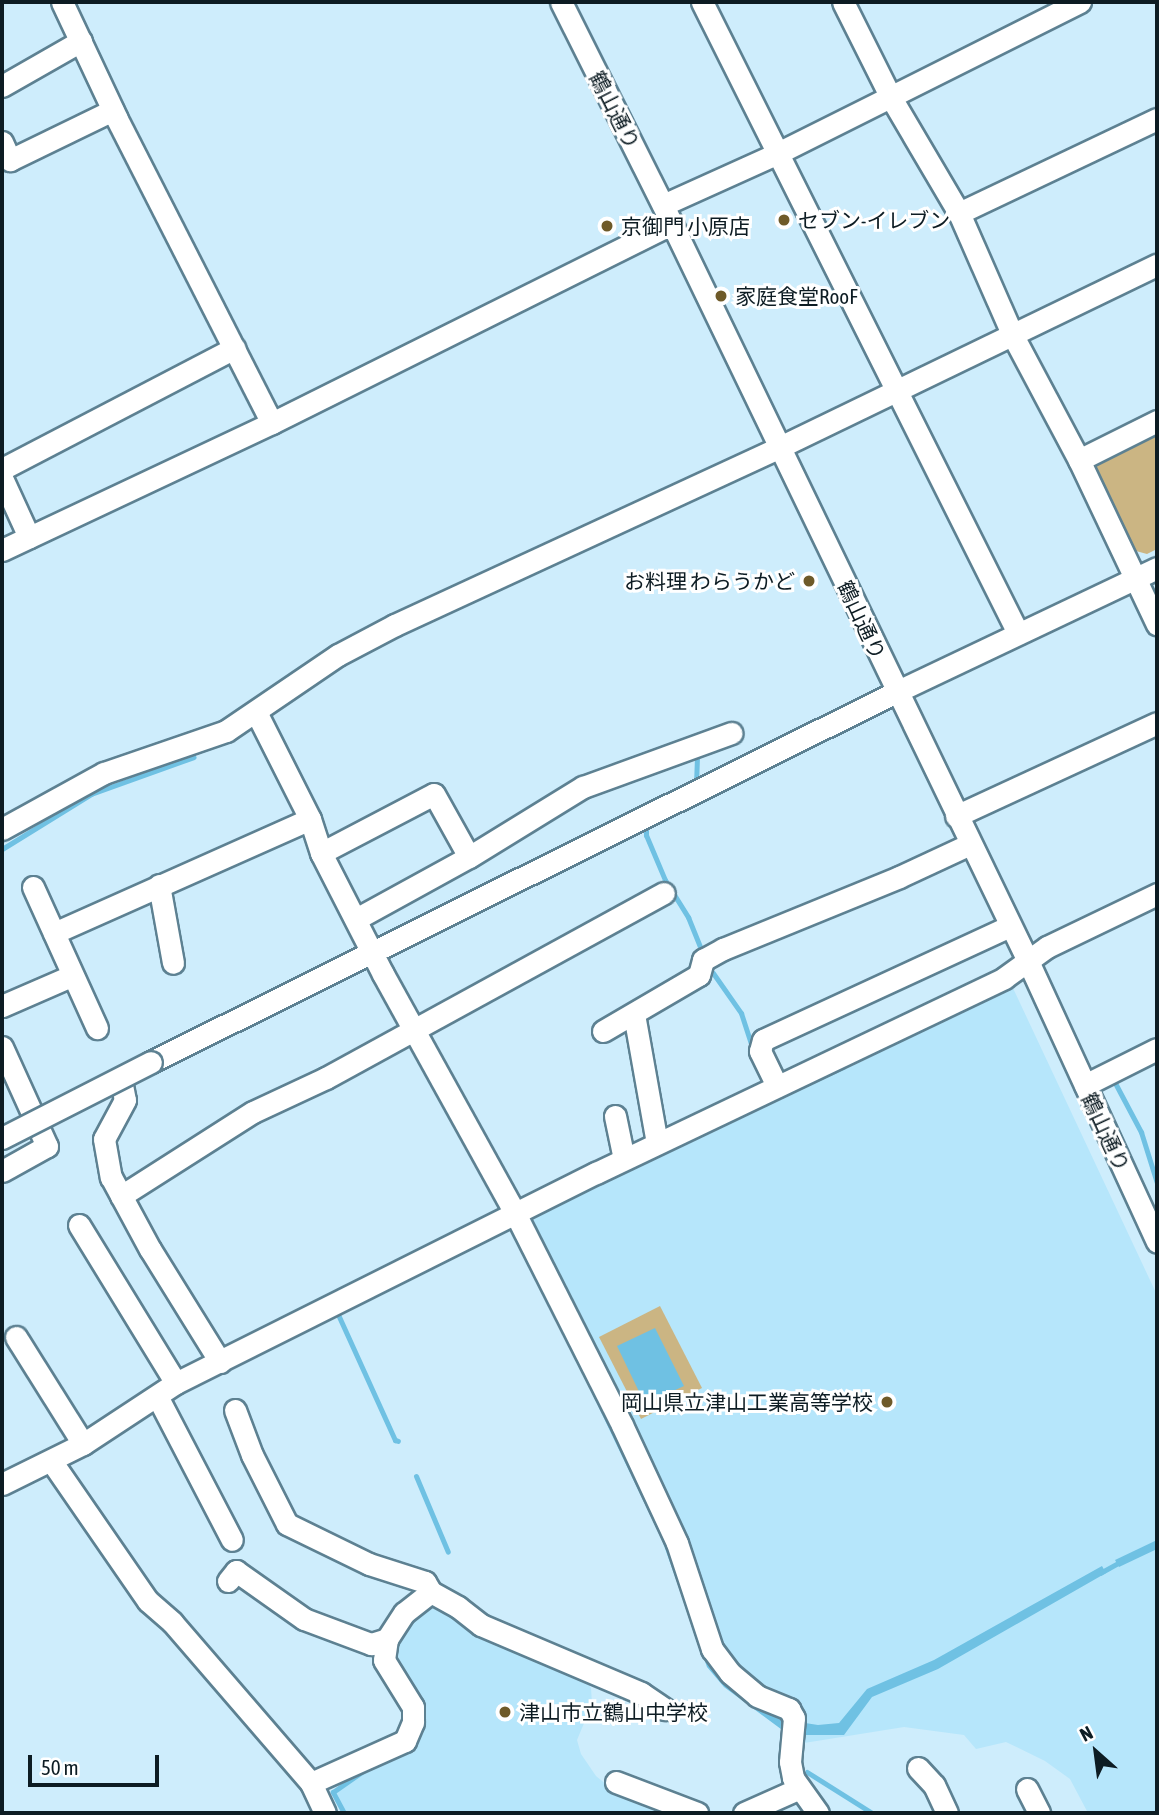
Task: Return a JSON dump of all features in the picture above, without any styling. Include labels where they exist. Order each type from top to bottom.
[{"type":"street","points":[[62,2],[113,110],[272,423]]},
{"type":"street","name":"鶴山通り","points":[[561,2],[668,215],[1027,959],[1157,1241]]},
{"type":"street","points":[[702,2],[1017,634]]},
{"type":"street","points":[[843,2],[890,96],[960,213],[1012,334],[1079,460],[1157,624]]},
{"type":"street","points":[[2,550],[272,423],[668,215],[776,153],[1080,2]]},
{"type":"street","points":[[2,86],[81,40]]},
{"type":"street","points":[[2,142],[10,160],[113,110]]},
{"type":"street","points":[[960,213],[1157,119]]},
{"type":"street","points":[[2,829],[104,773],[226,731],[338,655],[395,625],[780,447],[1157,265]]},
{"type":"street","points":[[2,469],[234,348]]},
{"type":"street","points":[[1079,460],[1157,421]]},
{"type":"street","points":[[2,478],[29,537]]},
{"type":"street","points":[[2,1138],[372,951],[896,692],[1157,568]]},
{"type":"street","points":[[256,712],[310,819],[321,853],[515,1213],[622,1425],[677,1543],[712,1649],[730,1673],[757,1696],[789,1709],[794,1728],[790,1762],[798,1789],[818,1813]]},
{"type":"street","points":[[956,816],[1157,723]]},
{"type":"street","points":[[356,919],[469,857],[583,787],[731,733]]},
{"type":"street","points":[[321,853],[434,794],[469,857]]},
{"type":"street","points":[[54,933],[310,819]]},
{"type":"street","points":[[603,1031],[699,975],[703,960],[723,949],[900,877],[970,844]]},
{"type":"street","points":[[159,885],[173,963]]},
{"type":"street","points":[[33,887],[71,976],[97,1028]]},
{"type":"street","points":[[121,1196],[253,1112],[326,1078],[664,893]]},
{"type":"street","points":[[2,1484],[52,1462],[176,1383],[624,1159],[1004,978],[1027,959],[1157,894]]},
{"type":"street","points":[[777,1086],[760,1051],[763,1040],[1010,926]]},
{"type":"street","points":[[2,1006],[71,976]]},
{"type":"street","points":[[634,1014],[657,1143]]},
{"type":"street","points":[[2,1047],[47,1146],[2,1171]]},
{"type":"street","points":[[1085,1085],[1157,1049]]},
{"type":"street","points":[[122,1085],[125,1100],[108,1127],[104,1150],[111,1177],[220,1362]]},
{"type":"street","points":[[615,1116],[624,1159]]},
{"type":"street","points":[[79,1225],[176,1383]]},
{"type":"street","points":[[16,1337],[83,1444]]},
{"type":"street","points":[[157,1396],[232,1540]]},
{"type":"street","points":[[234,1410],[252,1455],[287,1524],[369,1564],[425,1582],[431,1592],[481,1625],[641,1693],[665,1709]]},
{"type":"street","points":[[52,1462],[148,1601],[172,1622],[311,1783],[325,1813]]},
{"type":"street","points":[[228,1581],[236,1571],[304,1619],[371,1644],[387,1639]]},
{"type":"street","points":[[311,1783],[405,1741],[413,1722],[413,1707],[384,1660],[387,1639],[404,1613],[431,1592]]},
{"type":"street","points":[[918,1768],[934,1785],[947,1813]]},
{"type":"street","points":[[616,1782],[697,1813]]},
{"type":"street","points":[[744,1813],[798,1789]]},
{"type":"street","points":[[1027,1789],[1039,1813]]},
{"type":"shaded area","points":[[1157,431],[1157,549],[1147,554],[1136,551],[1093,465]]},
{"type":"shaded area","name":"岡山県立津山工業高等学校","points":[[1012,986],[1157,1295],[1157,1813],[1088,1813],[1070,1779],[1045,1761],[1006,1742],[976,1749],[964,1735],[904,1727],[804,1743],[796,1706],[763,1692],[722,1651],[530,1229],[529,1217],[567,1197],[838,1073]]},
{"type":"shaded area","points":[[660,1306],[702,1388],[641,1419],[599,1337]]},
{"type":"shaded area","points":[[655,1328],[684,1386],[645,1404],[617,1346]]},
{"type":"shaded area","points":[[587,1363],[623,1432],[700,1626],[786,1720],[818,1725],[839,1723],[867,1689],[934,1660],[1102,1566],[1106,1573],[938,1669],[872,1697],[844,1735],[789,1735],[724,1687],[707,1667],[662,1540],[580,1368]]},
{"type":"shaded area","points":[[1157,1540],[1157,1549],[1119,1567],[1115,1560]]},
{"type":"shaded area","name":"津山市立鶴山中学校","points":[[427,1603],[438,1603],[585,1679],[591,1688],[592,1704],[577,1740],[581,1754],[596,1776],[613,1790],[671,1813],[345,1813],[334,1792],[420,1740],[422,1727],[395,1666],[392,1643]]},
{"type":"waterway","points":[[696,785],[697,754]]},
{"type":"waterway","points":[[2,849],[91,794],[194,757]]},
{"type":"waterway","points":[[646,823],[646,835],[665,880],[688,917],[702,951]]},
{"type":"waterway","points":[[713,973],[741,1013],[753,1050]]},
{"type":"waterway","points":[[789,1092],[843,1067]]},
{"type":"waterway","points":[[1114,1081],[1141,1132],[1157,1183]]},
{"type":"waterway","points":[[336,1310],[395,1440],[398,1441]]},
{"type":"waterway","points":[[416,1476],[448,1552]]},
{"type":"waterway","points":[[1100,1573],[1122,1561]]},
{"type":"waterway","points":[[344,1813],[333,1792],[365,1770]]},
{"type":"waterway","points":[[807,1772],[872,1813]]},
{"type":"place","name":"セブン-イレブン","points":[[784,220]]},
{"type":"place","name":"京御門 小原店","points":[[607,226]]},
{"type":"place","name":"家庭食堂RooF","points":[[721,296]]},
{"type":"place","name":"お料理 わらうかど","points":[[809,581]]},
{"type":"place","name":"岡山県立津山工業高等学校","points":[[887,1402]]},
{"type":"place","name":"津山市立鶴山中学校","points":[[505,1712]]}]
